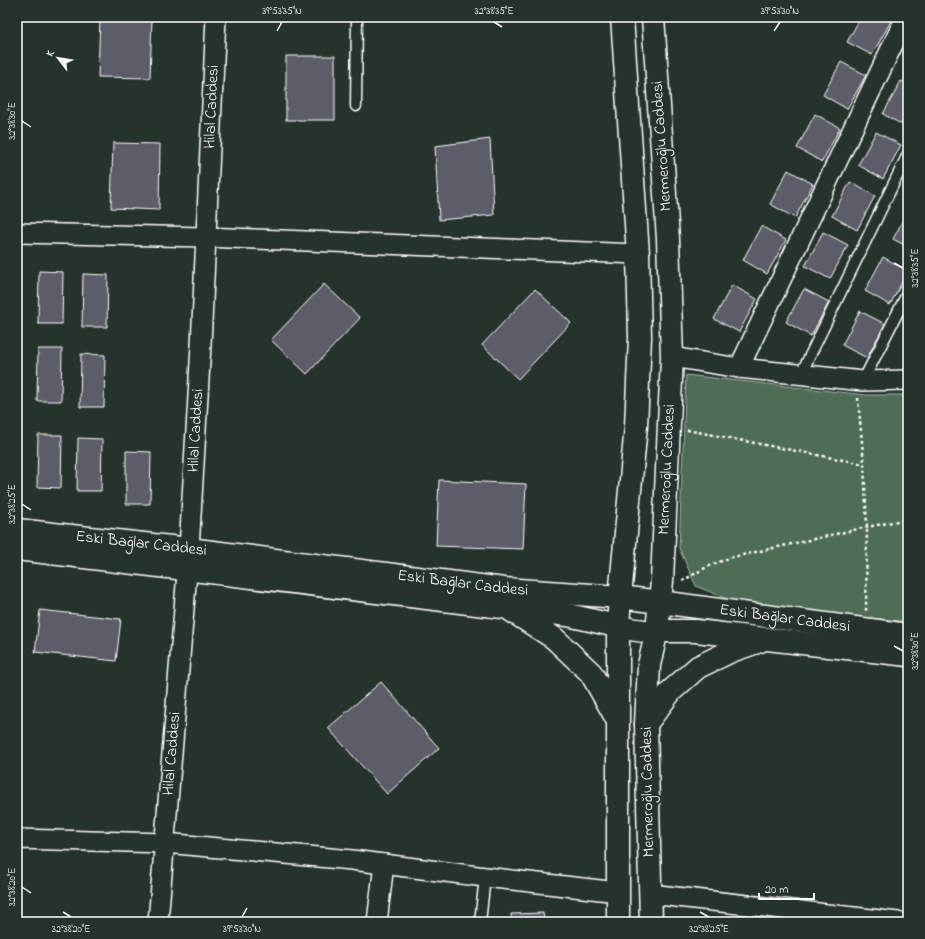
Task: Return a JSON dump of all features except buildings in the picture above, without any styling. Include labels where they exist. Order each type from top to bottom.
[{"type":"main road","name":"Mermeroğlu Caddesi","points":[[618,922],[618,626],[636,426],[640,338],[638,254],[622,17]]},
{"type":"main road","name":"Mermeroğlu Caddesi","points":[[651,922],[646,724],[649,665],[657,630],[662,581],[672,357],[668,239],[653,17]]},
{"type":"main road","name":"Eski Bağlar Caddesi","points":[[17,530],[188,560],[507,608],[568,615],[644,631],[696,631],[908,655]]},
{"type":"main road","points":[[17,549],[188,560]]},
{"type":"main road","name":"Eski Bağlar Caddesi","points":[[188,560],[504,589],[620,597],[908,634]]},
{"type":"main road","points":[[507,608],[554,638],[591,673],[618,721]]},
{"type":"main road","points":[[646,724],[671,691],[698,667],[731,650],[766,639]]},
{"type":"street","name":"Hilal Caddesi","points":[[158,922],[188,560],[216,17]]},
{"type":"street","points":[[739,368],[906,17]]},
{"type":"street","points":[[17,233],[205,237],[638,254]]},
{"type":"street","points":[[672,357],[739,368],[860,381],[908,380]]},
{"type":"street","points":[[17,839],[165,843],[352,860],[618,892]]},
{"type":"street","points":[[377,922],[384,864]]},
{"type":"street","points":[[650,894],[898,922]]},
{"type":"lane","points":[[356,106],[357,17]]},
{"type":"lane","points":[[801,374],[908,154]]},
{"type":"lane","points":[[860,381],[908,292]]},
{"type":"lane","points":[[480,922],[485,877]]},
{"type":"path","points":[[860,381],[867,527],[866,629]]},
{"type":"path","points":[[669,427],[864,464]]},
{"type":"path","points":[[660,602],[684,579],[729,558],[908,519]]},
{"type":"green space","points":[[686,375],[866,395],[908,395],[908,622],[739,604],[696,586],[679,548]]}]
